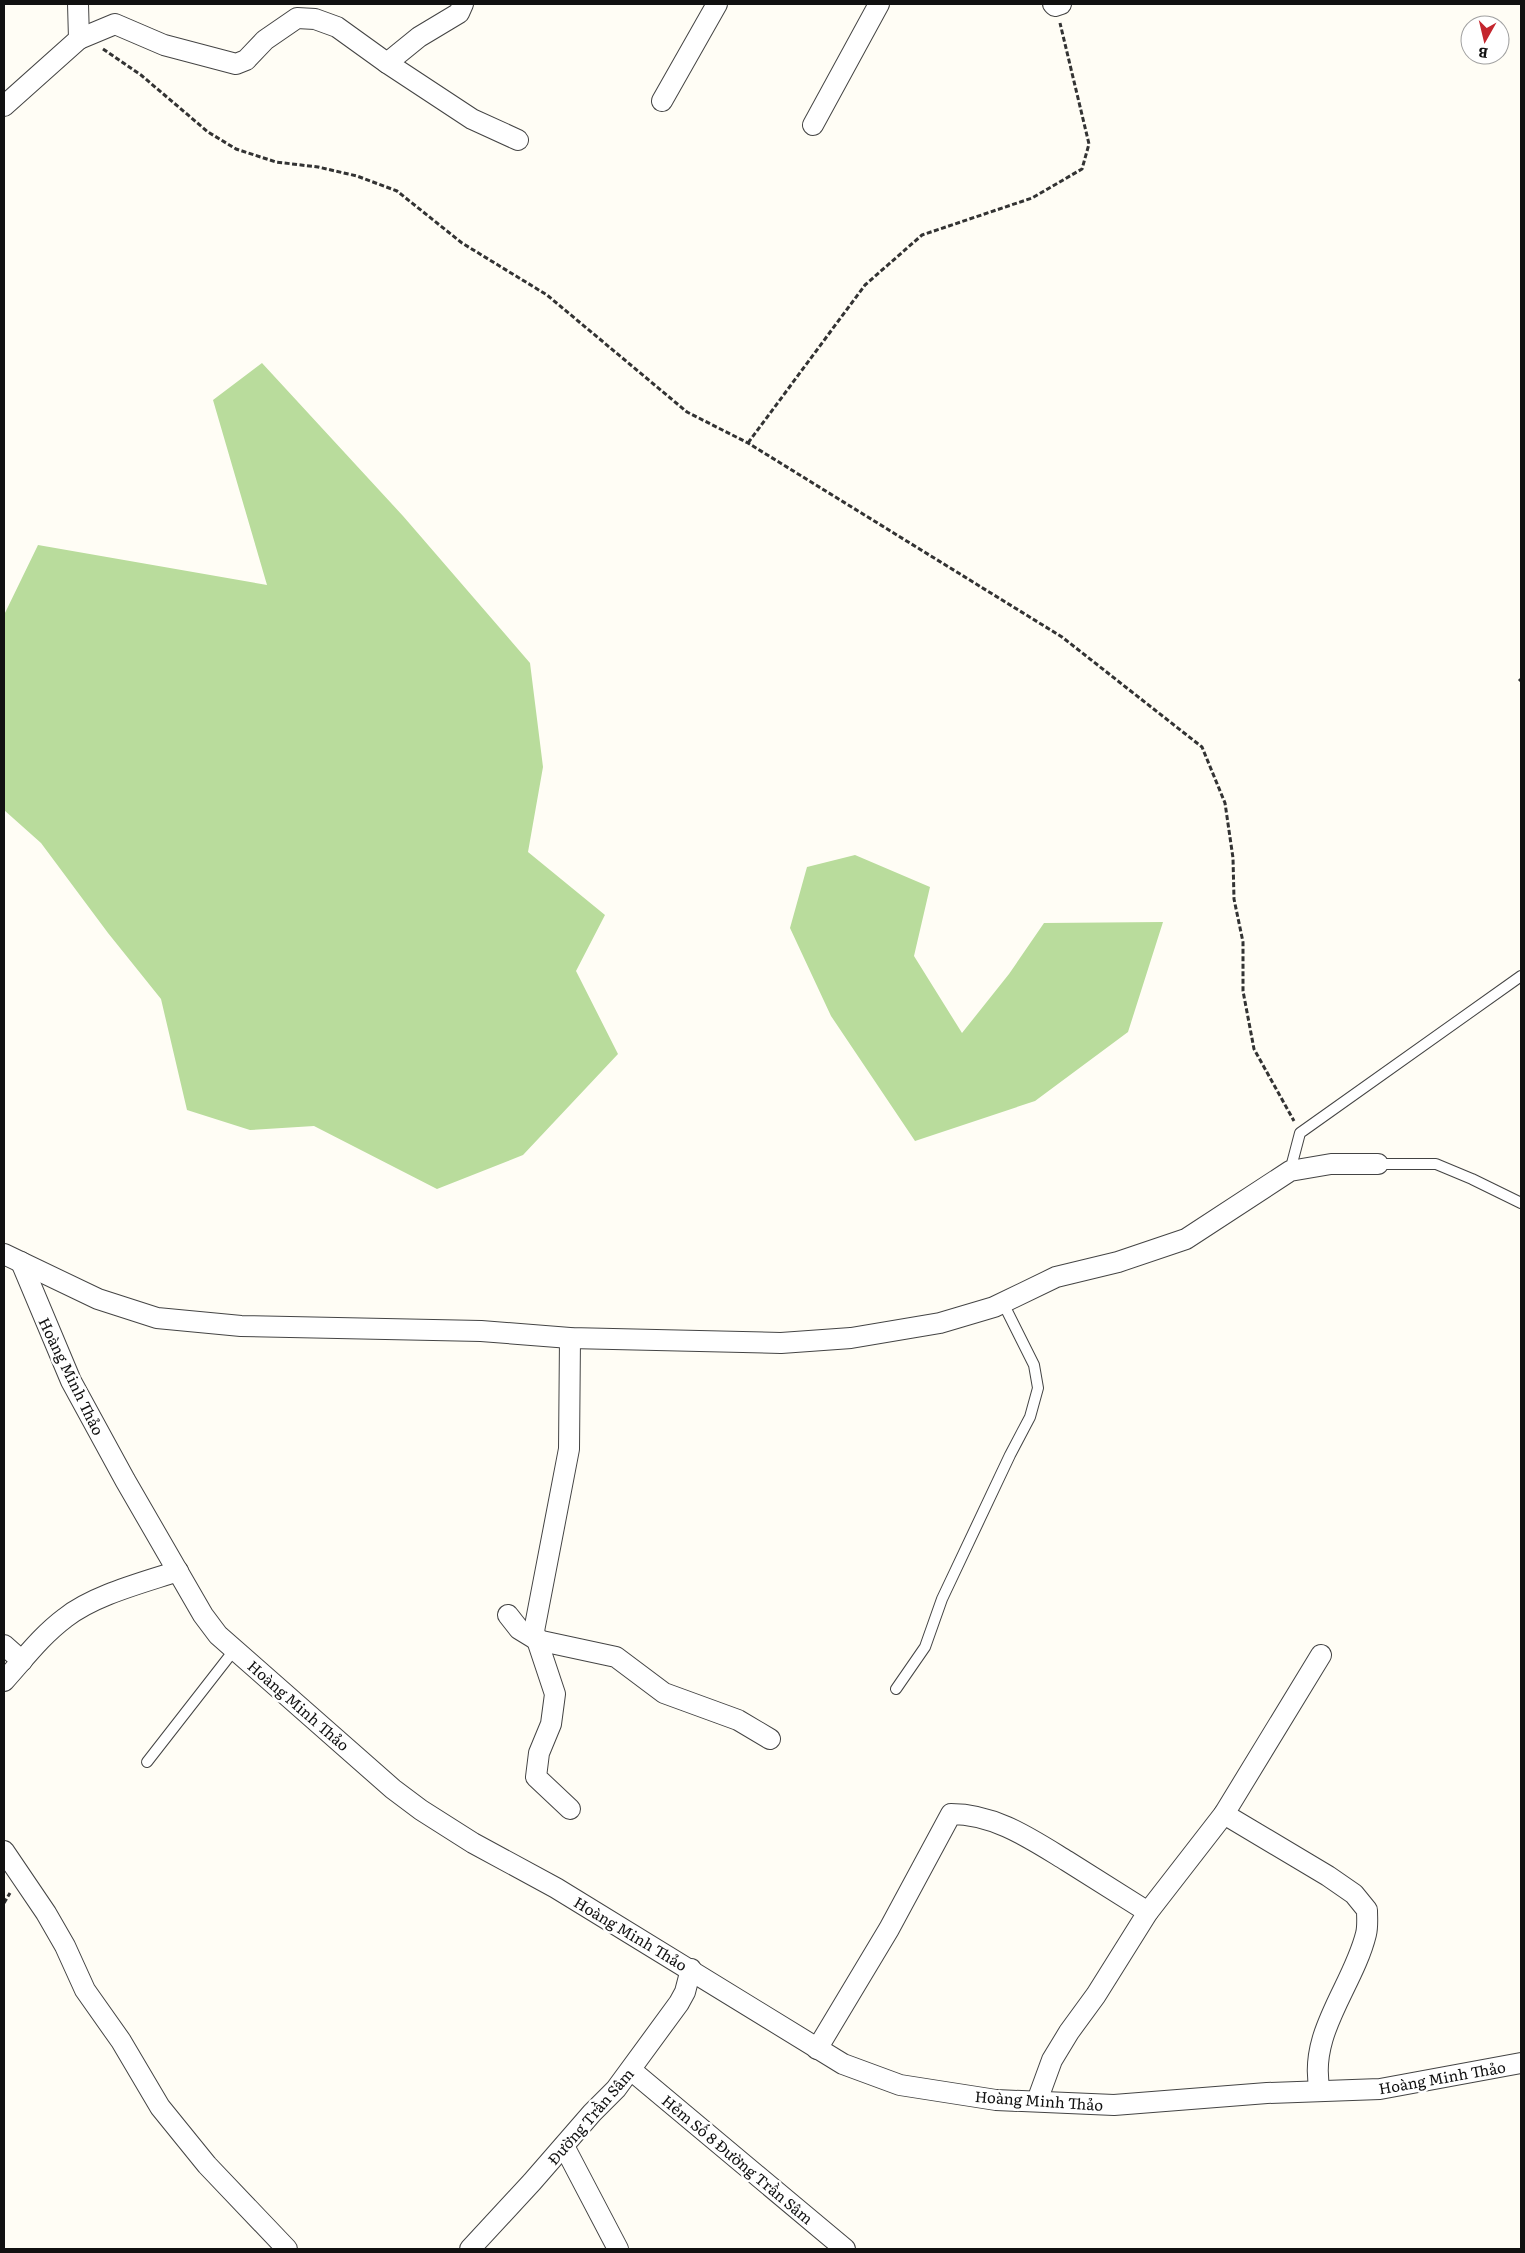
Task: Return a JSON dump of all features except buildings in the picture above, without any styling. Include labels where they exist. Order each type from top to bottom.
[{"type":"street","points":[[387,63],[419,36],[459,13],[464,4]]},
{"type":"street","points":[[662,101],[717,4]]},
{"type":"street","points":[[813,125],[879,4]]},
{"type":"street","points":[[4,106],[79,22],[115,24],[164,45],[236,64],[246,60],[265,40],[297,18],[316,18],[337,26],[387,63],[472,119],[518,140]]},
{"type":"street","points":[[12,1258],[98,1299],[157,1318],[241,1326],[481,1331],[570,1338],[781,1343],[851,1338],[940,1324],[1003,1303],[1056,1278],[1118,1262],[1186,1239],[1290,1171],[1331,1164],[1378,1164]]},
{"type":"street","name":"Hoàng Minh Thảo","points":[[12,1258],[72,1381],[178,1572],[203,1615],[218,1635],[393,1789],[421,1810],[473,1843],[556,1888],[844,2064],[900,2085],[996,2100],[1114,2105],[1267,2093],[1380,2089],[1521,2063]]},
{"type":"street","points":[[570,1338],[569,1449],[534,1631],[555,1694],[551,1724],[539,1752],[536,1777],[570,1809]]},
{"type":"street","points":[[4,1681],[48,1632],[66,1616],[93,1602],[178,1572]]},
{"type":"street","points":[[508,1615],[519,1629],[537,1640],[616,1657],[664,1693],[738,1720],[770,1740]]},
{"type":"street","points":[[4,1644],[22,1661]]},
{"type":"street","points":[[1038,2101],[1052,2060],[1096,1995],[1148,1912],[1224,1814],[1321,1655]]},
{"type":"street","points":[[817,2049],[889,1929],[951,1814],[964,1814],[1016,1830],[1148,1912]]},
{"type":"street","points":[[1224,1814],[1328,1876],[1354,1894],[1367,1910],[1366,1932],[1362,1947],[1337,2000],[1318,2055],[1316,2074],[1320,2091]]},
{"type":"street","points":[[4,1851],[46,1913],[65,1946],[85,1990],[122,2042],[160,2107],[207,2165],[287,2249]]},
{"type":"street","name":"Đường Trần Sâm","points":[[470,2249],[592,2113],[616,2089],[631,2070],[679,2003],[685,1992],[690,1969]]},
{"type":"street","name":"Hẻm Số 8 Đường Trần Sâm","points":[[631,2070],[845,2249]]},
{"type":"street","points":[[564,2146],[618,2249]]},
{"type":"lane","points":[[1290,1171],[1300,1133],[1521,976]]},
{"type":"lane","points":[[1378,1164],[1436,1164],[1521,1203]]},
{"type":"lane","points":[[896,1689],[925,1647],[942,1599],[1030,1417],[1038,1388],[1034,1365],[1003,1303]]},
{"type":"lane","points":[[147,1762],[235,1649]]},
{"type":"path","points":[[748,443],[865,285],[922,235],[1032,198],[1082,169],[1089,144],[1057,4]]},
{"type":"path","points":[[79,22],[106,51],[141,75],[208,132],[236,149],[276,162],[318,167],[356,176],[397,191],[462,242],[547,295],[687,412],[748,443],[1062,637],[1202,747],[1225,802],[1233,858],[1234,899],[1243,942],[1243,990],[1254,1049],[1300,1133]]},
{"type":"green space","points":[[262,363],[403,516],[530,663],[543,767],[528,852],[605,915],[576,971],[618,1054],[523,1155],[437,1189],[314,1126],[250,1130],[187,1110],[161,999],[108,933],[41,843],[4,810],[4,615],[38,545],[267,585],[213,400]]},
{"type":"green space","points":[[855,855],[930,887],[914,956],[962,1033],[1009,974],[1044,923],[1163,922],[1128,1032],[1035,1101],[915,1141],[831,1016],[790,928],[807,867]]}]
